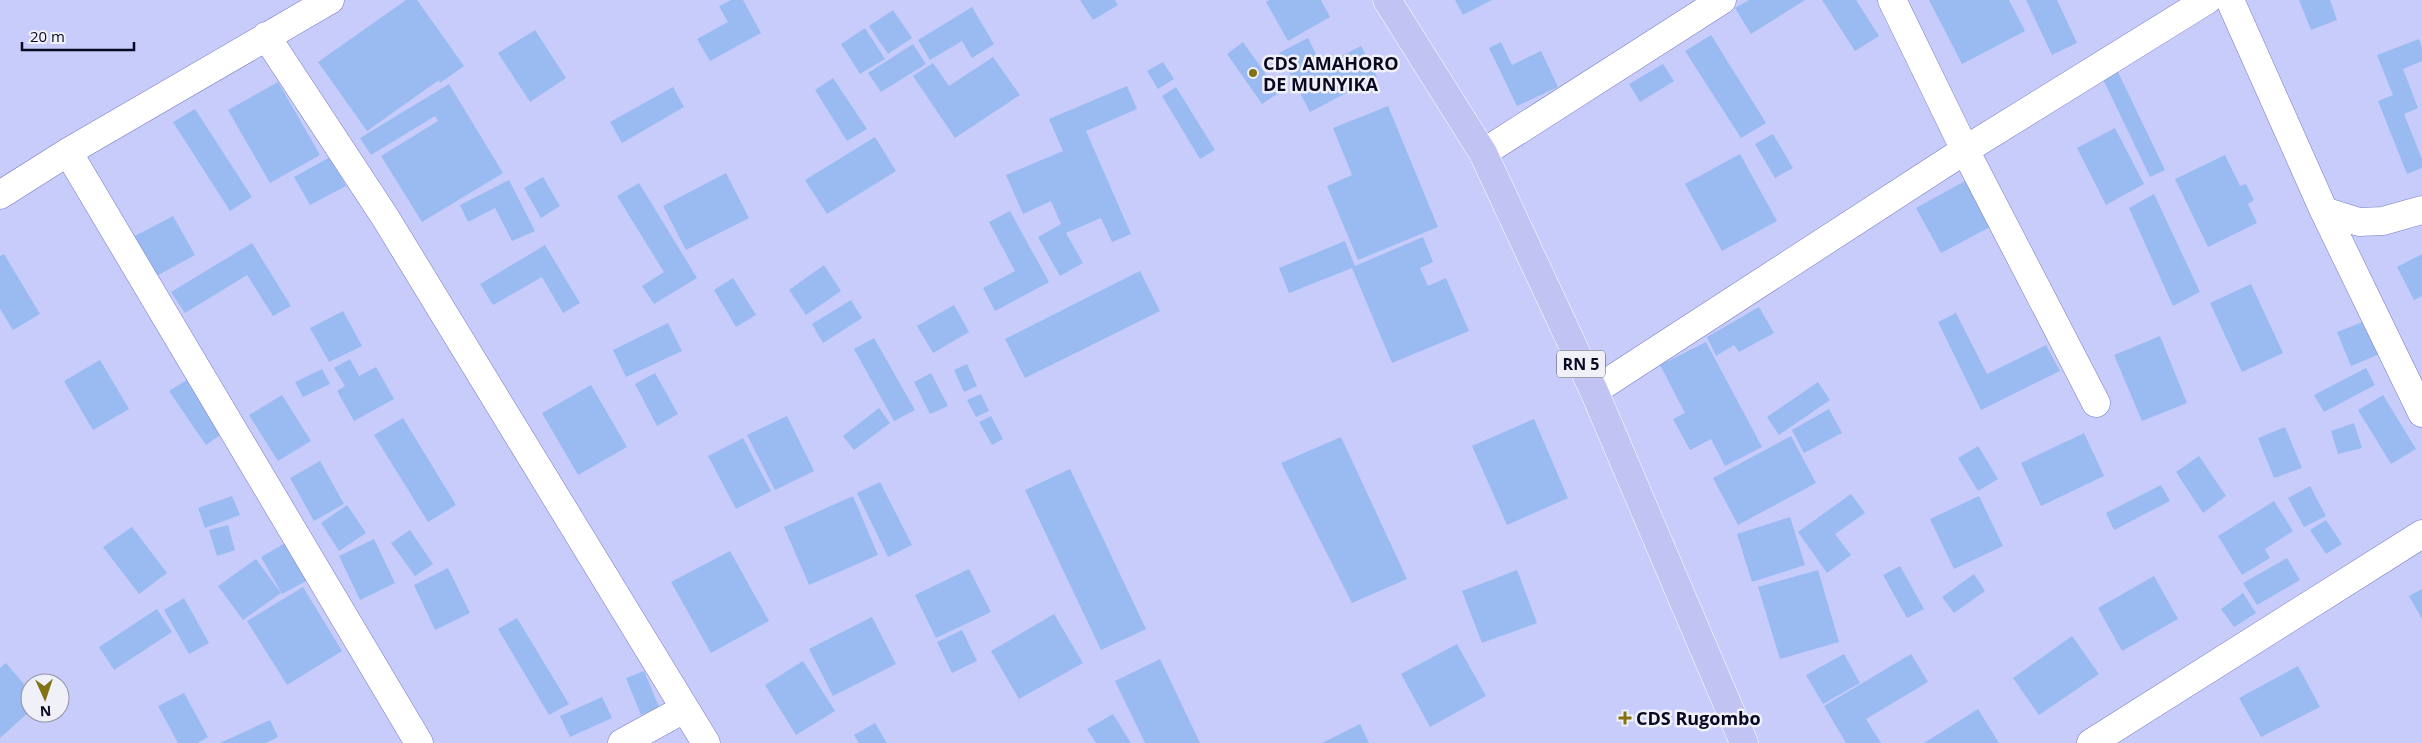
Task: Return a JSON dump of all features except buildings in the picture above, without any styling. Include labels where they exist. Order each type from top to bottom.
[{"type":"main road","name":"RN 5","points":[[1387,0],[1483,153],[1594,391],[1744,743]]},
{"type":"street","points":[[0,195],[68,152],[330,0]]},
{"type":"street","points":[[1483,153],[1722,0]]},
{"type":"street","points":[[1892,0],[1965,150],[2096,403]]},
{"type":"street","points":[[1594,391],[1965,150],[2207,0]]},
{"type":"street","points":[[2230,0],[2324,211],[2422,413]]},
{"type":"street","points":[[266,36],[391,226],[706,743]]},
{"type":"street","points":[[68,152],[419,743]]},
{"type":"street","points":[[2324,211],[2359,222],[2383,221],[2422,210]]},
{"type":"street","points":[[2091,743],[2422,534]]},
{"type":"street","points":[[622,743],[684,709]]},
{"type":"place","name":"CDS AMAHORO DE MUNYIKA","points":[[1253,73]]},
{"type":"place","name":"CDS Rugombo","points":[[1625,718]]}]
